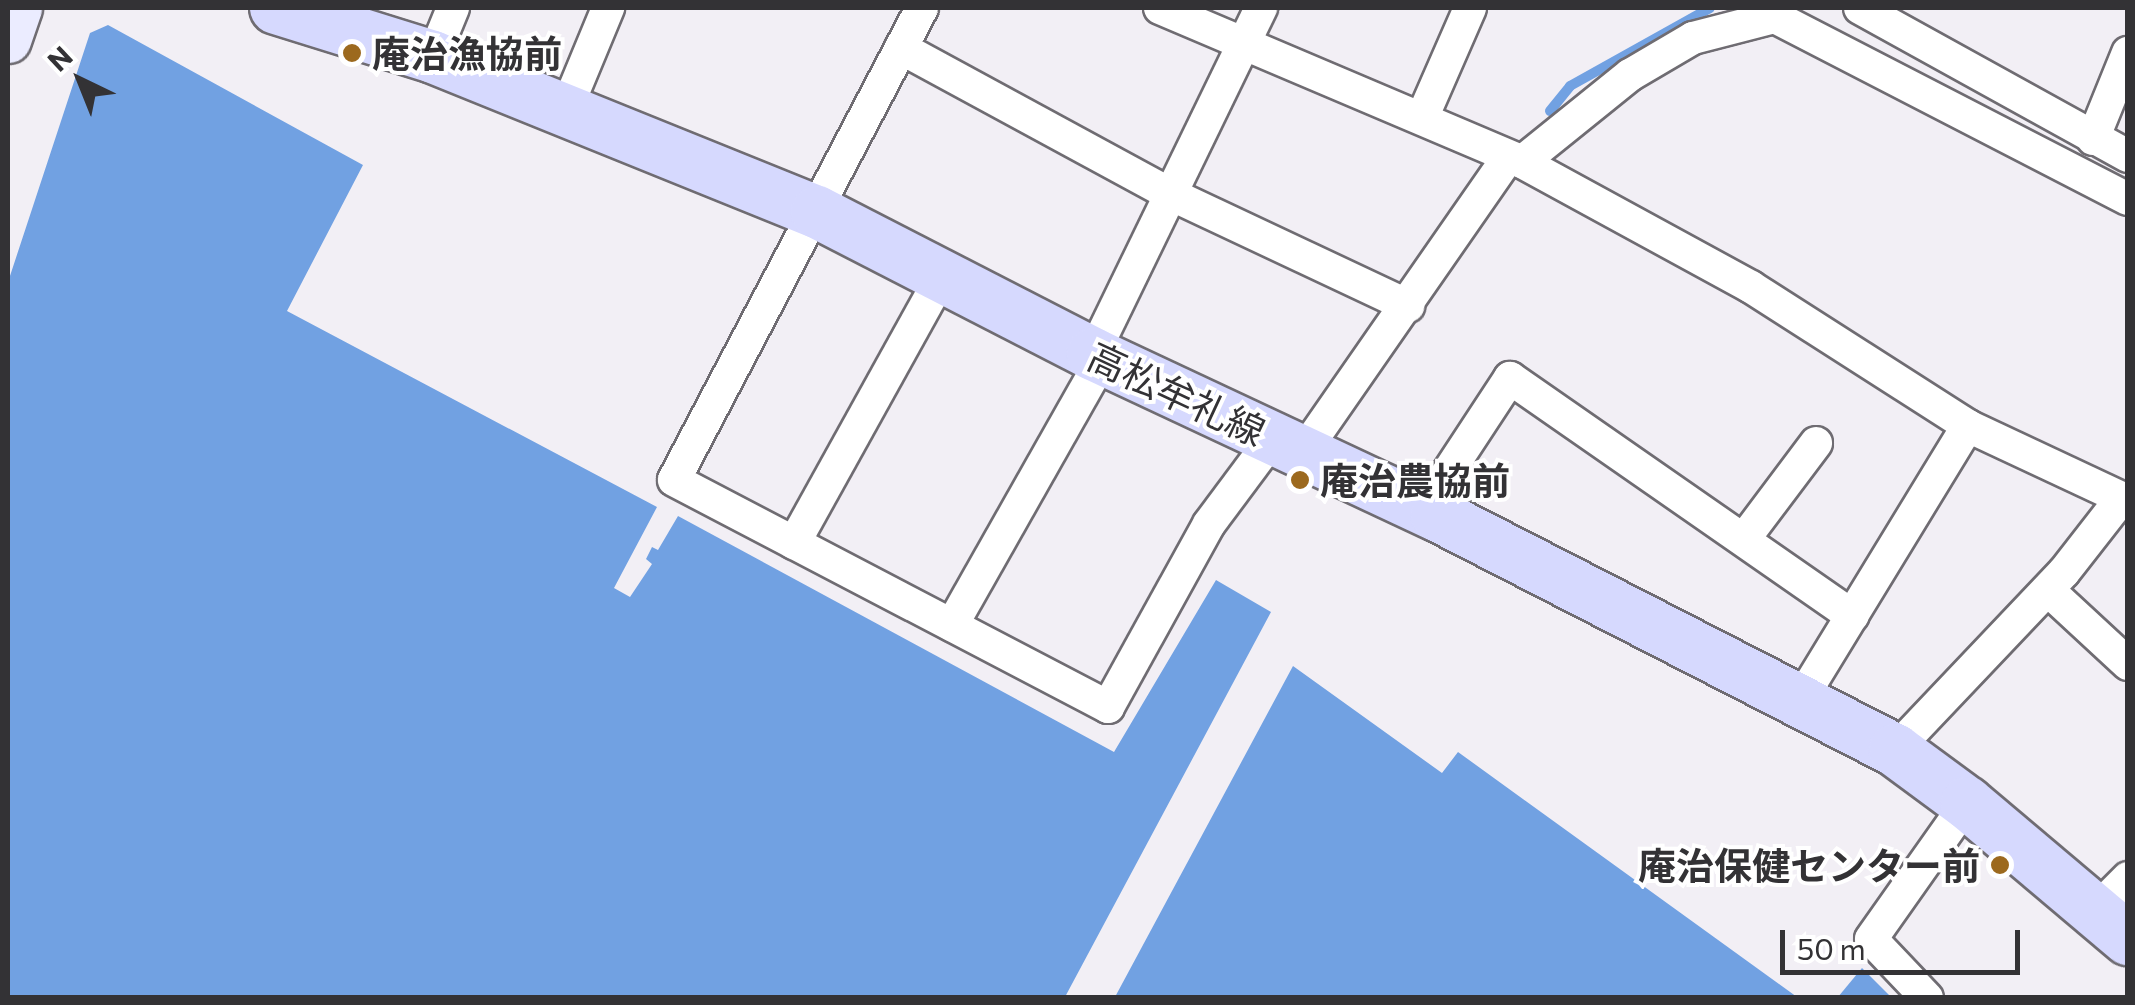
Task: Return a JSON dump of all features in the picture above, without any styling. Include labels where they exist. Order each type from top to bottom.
[{"type":"main road","name":"高松牟礼線","points":[[276,8],[433,57],[817,212],[1098,356],[1424,509],[1798,704],[1895,750],[2117,909]]},
{"type":"street","points":[[8,40],[18,8]]},
{"type":"street","points":[[433,57],[453,8]]},
{"type":"street","points":[[565,112],[608,8]]},
{"type":"street","points":[[922,8],[674,480],[1108,707],[1209,524],[1288,446],[1408,306],[1514,160],[1630,75],[1694,38],[1780,12],[2128,199]]},
{"type":"street","points":[[1160,8],[1514,160],[1751,288],[1968,426],[2124,500],[2048,590],[1895,750]]},
{"type":"street","points":[[952,626],[1098,356],[1261,8]]},
{"type":"street","points":[[1422,118],[1470,8]]},
{"type":"street","points":[[1860,8],[2128,156]]},
{"type":"street","points":[[901,48],[1174,196],[1408,306]]},
{"type":"street","points":[[2094,138],[2128,52]]},
{"type":"street","points":[[794,543],[942,276]]},
{"type":"street","points":[[1424,509],[1510,378],[1852,616]]},
{"type":"street","points":[[1798,704],[1968,426]]},
{"type":"street","points":[[1744,539],[1816,442]]},
{"type":"street","points":[[2048,590],[2128,664]]},
{"type":"street","points":[[1927,998],[1871,939],[1967,803]]},
{"type":"water","points":[[108,25],[363,165],[287,311],[657,507],[614,588],[630,597],[652,564],[646,559],[652,547],[658,550],[678,516],[1114,752],[1216,580],[1271,612],[1065,997],[8,997],[8,282],[90,33]]},
{"type":"water","points":[[1293,666],[1442,773],[1458,752],[1797,997],[1115,997]]},
{"type":"water","points":[[1862,968],[1891,997],[1838,997]]},
{"type":"waterway","points":[[1550,111],[1570,86],[1710,8]]},
{"type":"place","name":"庵治漁協前","points":[[352,53]]},
{"type":"place","name":"庵治農協前","points":[[1300,480]]},
{"type":"place","name":"庵治保健センター前","points":[[2000,865]]}]
